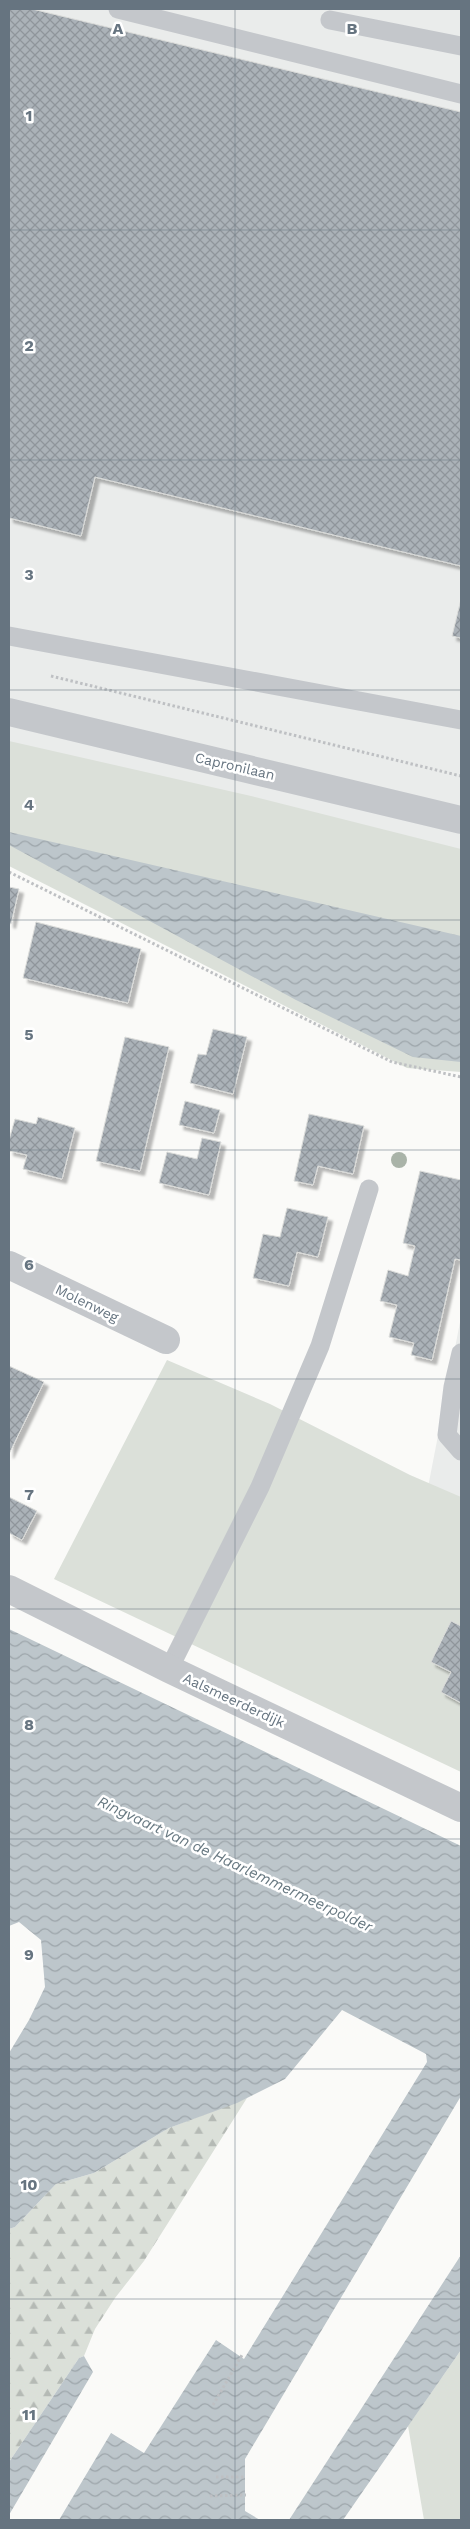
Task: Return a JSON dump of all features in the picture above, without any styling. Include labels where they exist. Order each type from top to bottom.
[{"type":"street","name":"Capronilaan","points":[[9,712],[461,820]]},
{"type":"street","name":"Molenweg","points":[[9,1265],[166,1340]]},
{"type":"street","name":"Aalsmeerderdijk","points":[[9,1589],[169,1670],[461,1808]]},
{"type":"lane","points":[[118,9],[461,94]]},
{"type":"lane","points":[[330,20],[461,46]]},
{"type":"lane","points":[[9,636],[461,720]]},
{"type":"lane","points":[[169,1670],[260,1487],[320,1346],[369,1189]]},
{"type":"lane","points":[[461,1353],[452,1387],[447,1435],[461,1451]]},
{"type":"path","points":[[43,674],[461,776]]},
{"type":"path","points":[[9,872],[392,1062],[461,1077]]},
{"type":"path","points":[[213,2405],[242,2355]]},
{"type":"path","points":[[216,2477],[246,2477]]},
{"type":"path","points":[[210,2496],[246,2496]]},
{"type":"shaded area","points":[[9,9],[461,9],[461,1003],[9,865]]},
{"type":"shaded area","points":[[461,1317],[461,1538],[416,1518],[429,1482]]},
{"type":"green space","points":[[9,741],[251,796],[461,849],[461,1072],[407,1068],[9,866]]},
{"type":"green space","points":[[167,1360],[270,1404],[410,1475],[461,1497],[461,1772],[54,1579]]},
{"type":"green space","points":[[247,2098],[144,2261],[115,2298],[95,2329],[84,2356],[79,2358],[9,2462],[9,2229],[15,2227],[56,2184],[94,2173],[169,2128]]},
{"type":"green space","points":[[461,2350],[461,2520],[424,2520],[408,2426]]},
{"type":"water","points":[[9,832],[461,936],[461,1062],[413,1057],[296,1000],[9,845]]},
{"type":"water","name":"Ringvaart van de Haarlemmermeerpolder","points":[[9,1629],[461,1846],[461,2096],[245,2459],[245,2511],[260,2520],[59,2520],[111,2433],[144,2453],[216,2340],[244,2359],[427,2062],[426,2054],[342,2010],[285,2079],[237,2103],[169,2128],[94,2173],[56,2184],[15,2227],[9,2229],[9,2053],[29,2020],[45,1987],[41,1940],[19,1922],[9,1926]]},
{"type":"water","points":[[461,2255],[461,2350],[343,2520],[289,2520]]},
{"type":"water","points":[[84,2356],[93,2372],[9,2515],[9,2462],[79,2358]]},
{"type":"building","points":[[9,9],[32,9],[461,112],[461,566],[95,477],[81,536],[9,518]]},
{"type":"building","points":[[461,599],[461,638],[452,636]]},
{"type":"building","points":[[9,887],[19,889],[11,924],[9,923]]},
{"type":"building","points":[[36,922],[141,949],[128,1003],[23,978]]},
{"type":"building","points":[[213,1029],[247,1037],[233,1094],[190,1083],[198,1054],[206,1055]]},
{"type":"building","points":[[125,1037],[169,1047],[140,1171],[96,1161]]},
{"type":"building","points":[[185,1101],[220,1110],[214,1133],[179,1125]]},
{"type":"building","points":[[309,1114],[364,1126],[353,1174],[318,1166],[313,1185],[294,1181]]},
{"type":"building","points":[[38,1117],[75,1128],[62,1179],[23,1169],[27,1155],[9,1151],[9,1140],[15,1119],[36,1124]]},
{"type":"building","points":[[202,1138],[221,1142],[209,1195],[159,1183],[167,1152],[197,1159]]},
{"type":"building","points":[[420,1171],[461,1180],[461,1260],[455,1259],[432,1360],[411,1355],[414,1343],[389,1337],[397,1305],[380,1301],[388,1270],[408,1276],[415,1246],[403,1243]]},
{"type":"building","points":[[287,1208],[328,1217],[318,1257],[297,1252],[289,1286],[253,1278],[263,1234],[280,1237]]},
{"type":"building","points":[[9,1366],[44,1382],[9,1454]]},
{"type":"building","points":[[9,1497],[37,1511],[22,1540],[9,1533]]},
{"type":"building","points":[[451,1621],[461,1626],[461,1703],[441,1692],[451,1672],[431,1662]]}]
